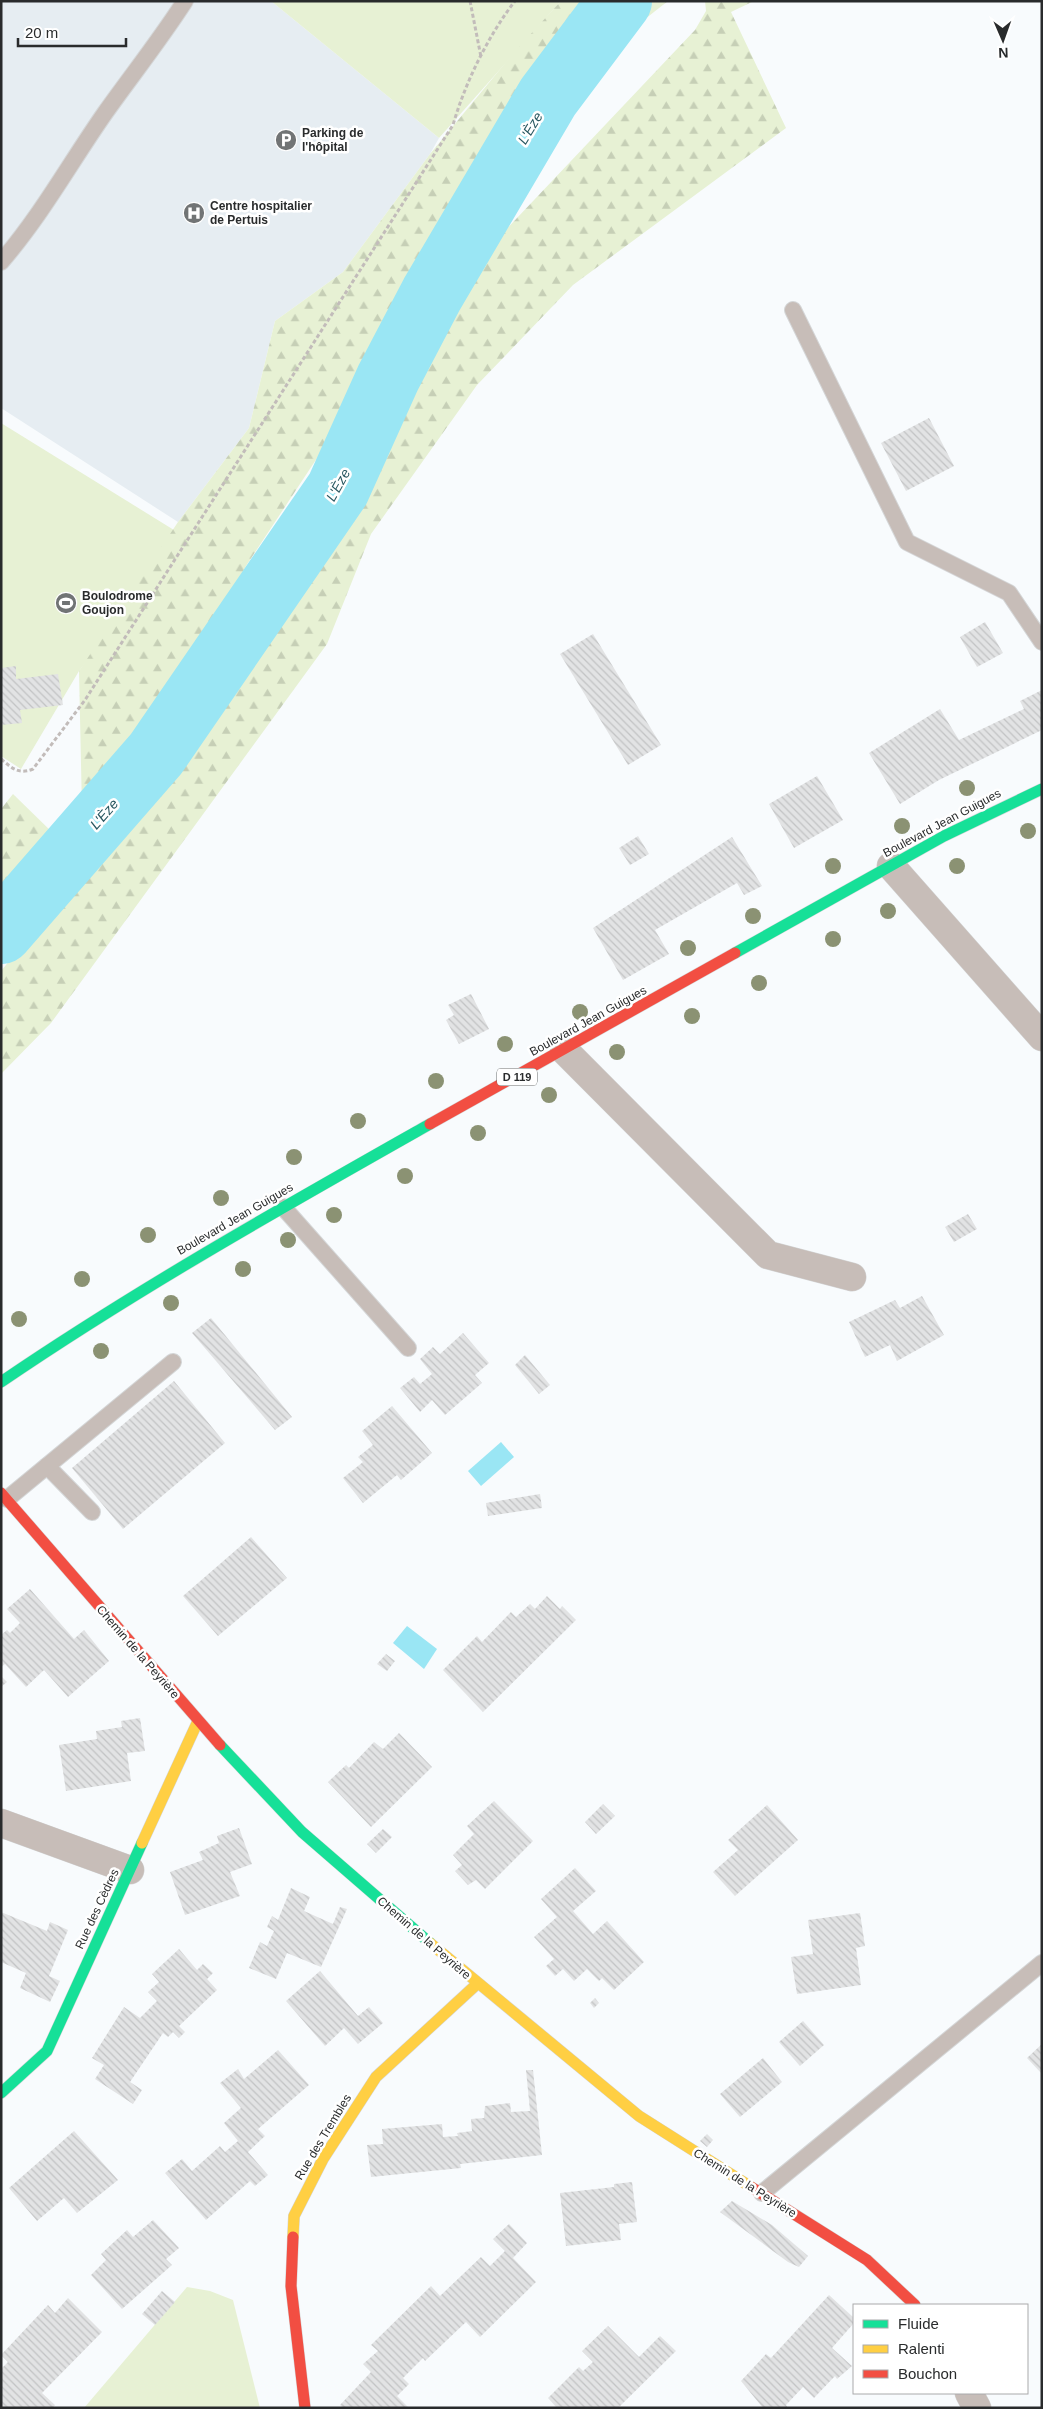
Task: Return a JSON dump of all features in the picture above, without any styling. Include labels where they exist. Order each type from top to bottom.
[{"type":"street","name":"Boulevard Jean Guigues","points":[[1,1382],[103,1313],[283,1207],[944,836],[1042,788]]},
{"type":"street","points":[[890,866],[1042,1037]]},
{"type":"street","points":[[564,1050],[768,1255],[852,1277]]},
{"type":"street","name":"Chemin de la Peyrière","points":[[4,1496],[198,1721],[302,1832],[477,1984],[640,2116],[867,2260],[914,2304]]},
{"type":"street","name":"Rue des Cèdres","points":[[1,2093],[47,2050],[198,1721]]},
{"type":"street","points":[[1,1823],[130,1870]]},
{"type":"street","name":"Rue des Trembles","points":[[305,2408],[291,2286],[294,2216],[323,2159],[376,2077],[477,1984]]},
{"type":"street","points":[[970,2394],[978,2408]]},
{"type":"lane","points":[[1,262],[27,232],[105,113],[152,51],[185,1]]},
{"type":"lane","points":[[793,310],[907,542],[1009,593],[1042,642]]},
{"type":"lane","points":[[283,1207],[408,1348]]},
{"type":"lane","points":[[4,1496],[47,1466],[173,1362]]},
{"type":"lane","points":[[47,1466],[92,1512]]},
{"type":"lane","points":[[762,2193],[1042,1963]]},
{"type":"path","points":[[470,1],[481,58]]},
{"type":"path","points":[[1,758],[17,772],[25,773],[33,769],[85,700],[453,125],[460,99],[514,1]]},
{"type":"shaded area","name":"Centre hospitalier de Pertuis","points":[[1,1],[271,1],[439,138],[430,154],[343,272],[275,321],[249,428],[178,522],[1,408]]},
{"type":"green space","points":[[271,1],[561,1],[439,138]]},
{"type":"green space","points":[[561,1],[668,1],[524,114],[323,449],[246,566],[201,651],[82,810],[79,671],[178,522],[249,428],[275,321],[343,272],[430,154],[516,50]]},
{"type":"green space","points":[[705,1],[754,1],[731,12],[786,128],[573,285],[477,385],[371,534],[327,644],[51,1023],[1,1074],[1,971],[175,760],[285,591],[381,406],[402,379],[419,351],[497,239],[695,30],[706,11]]},
{"type":"green space","name":"Boulodrome Goujon","points":[[1,423],[182,535],[79,671],[21,769],[1,756]]},
{"type":"green space","points":[[13,794],[55,835],[1,893],[1,809]]},
{"type":"green space","points":[[187,2287],[210,2291],[233,2300],[260,2408],[84,2408]]},
{"type":"water","points":[[501,1442],[514,1457],[481,1486],[468,1471]]},
{"type":"water","points":[[407,1626],[437,1649],[424,1669],[393,1643]]},
{"type":"building","points":[[929,418],[954,466],[906,491],[881,443]]},
{"type":"building","points":[[985,622],[1003,653],[977,667],[960,637]]},
{"type":"building","points":[[593,634],[661,745],[628,765],[560,654]]},
{"type":"building","points":[[16,666],[16,679],[58,674],[63,705],[20,710],[22,723],[1,725],[1,668]]},
{"type":"building","points":[[1042,690],[1042,730],[939,780],[900,804],[869,753],[940,709],[959,740],[1024,709],[1020,701]]},
{"type":"building","points":[[817,776],[843,820],[794,848],[769,804]]},
{"type":"building","points":[[638,836],[649,854],[630,865],[619,848]]},
{"type":"building","points":[[732,837],[762,886],[744,895],[737,883],[655,930],[669,954],[623,980],[593,928]]},
{"type":"building","points":[[471,994],[489,1029],[459,1044],[446,1020],[454,1015],[448,1005]]},
{"type":"building","points":[[968,1214],[977,1229],[954,1242],[945,1227]]},
{"type":"building","points":[[922,1296],[944,1335],[897,1361],[890,1345],[865,1357],[849,1322],[895,1300],[900,1308]]},
{"type":"building","points":[[211,1318],[292,1417],[275,1430],[192,1333]]},
{"type":"building","points":[[463,1333],[489,1363],[475,1375],[482,1383],[445,1415],[432,1400],[420,1412],[400,1388],[414,1377],[420,1384],[432,1374],[420,1359],[433,1347],[440,1354]]},
{"type":"building","points":[[525,1355],[550,1385],[539,1394],[515,1365]]},
{"type":"building","points":[[174,1381],[225,1443],[123,1529],[72,1468]]},
{"type":"building","points":[[392,1406],[432,1453],[401,1480],[397,1475],[363,1503],[343,1478],[363,1462],[358,1457],[373,1445],[362,1431]]},
{"type":"building","points":[[540,1494],[542,1508],[488,1516],[486,1503]]},
{"type":"building","points":[[251,1537],[287,1578],[218,1636],[183,1596]]},
{"type":"building","points":[[30,1589],[74,1639],[84,1630],[109,1661],[68,1697],[44,1670],[26,1687],[5,1664],[1,1667],[1,1635],[7,1630],[10,1633],[20,1623],[7,1609]]},
{"type":"building","points":[[547,1596],[560,1609],[562,1606],[576,1620],[483,1712],[443,1670],[477,1636],[482,1642],[511,1612],[516,1617],[530,1604],[535,1609]]},
{"type":"building","points":[[386,1654],[395,1661],[387,1671],[377,1664]]},
{"type":"building","points":[[1,1676],[7,1682],[1,1687]]},
{"type":"building","points":[[140,1718],[145,1751],[127,1753],[131,1781],[66,1791],[59,1745],[97,1739],[96,1731],[122,1727],[121,1721]]},
{"type":"building","points":[[399,1733],[432,1767],[371,1827],[328,1782],[346,1765],[349,1768],[374,1742],[383,1749]]},
{"type":"building","points":[[494,1801],[533,1841],[485,1889],[476,1880],[468,1885],[455,1871],[462,1865],[453,1855],[474,1834],[467,1826]]},
{"type":"building","points":[[603,1804],[615,1816],[596,1834],[585,1822]]},
{"type":"building","points":[[767,1805],[798,1840],[735,1896],[713,1872],[738,1850],[728,1840]]},
{"type":"building","points":[[239,1828],[252,1864],[230,1872],[240,1896],[185,1915],[170,1872],[203,1860],[199,1852],[219,1843],[217,1836]]},
{"type":"building","points":[[383,1829],[392,1837],[376,1853],[367,1844]]},
{"type":"building","points":[[575,1868],[596,1891],[573,1911],[593,1934],[607,1921],[644,1962],[614,1990],[602,1978],[599,1981],[587,1969],[574,1981],[563,1969],[555,1976],[546,1966],[554,1959],[534,1937],[557,1917],[541,1899]]},
{"type":"building","points":[[291,1888],[310,1897],[304,1911],[333,1924],[340,1907],[347,1909],[321,1967],[287,1953],[276,1979],[249,1968],[260,1942],[267,1946],[274,1931],[267,1927],[272,1916],[278,1920]]},
{"type":"building","points":[[1,1912],[47,1931],[50,1922],[68,1930],[49,1976],[60,1981],[50,2002],[20,1988],[26,1973],[1,1962]]},
{"type":"building","points":[[860,1913],[865,1946],[856,1948],[861,1985],[797,1994],[791,1957],[813,1954],[808,1920]]},
{"type":"building","points":[[179,1949],[197,1970],[203,1964],[213,1973],[207,1979],[217,1990],[179,2026],[185,2032],[179,2038],[173,2032],[168,2037],[163,2033],[130,2082],[142,2090],[133,2104],[95,2079],[104,2065],[92,2058],[124,2007],[140,2018],[157,2001],[148,1992],[159,1982],[152,1974]]},
{"type":"building","points":[[320,1971],[358,2016],[369,2007],[383,2023],[358,2044],[344,2028],[325,2046],[286,2001]]},
{"type":"building","points":[[595,1998],[599,2003],[594,2008],[590,2003]]},
{"type":"building","points":[[803,2021],[824,2045],[800,2066],[779,2042]]},
{"type":"building","points":[[1042,2044],[1042,2074],[1027,2058]]},
{"type":"building","points":[[278,2050],[309,2085],[258,2129],[265,2136],[248,2152],[268,2175],[255,2186],[250,2181],[206,2220],[165,2173],[182,2159],[192,2171],[220,2146],[225,2152],[238,2141],[224,2123],[241,2108],[220,2083],[238,2069],[244,2079]]},
{"type":"building","points":[[763,2058],[782,2082],[740,2117],[720,2094]]},
{"type":"building","points":[[526,2070],[533,2070],[542,2155],[460,2164],[461,2168],[371,2177],[367,2145],[383,2144],[382,2129],[442,2124],[443,2137],[458,2136],[457,2133],[472,2131],[471,2119],[484,2118],[485,2106],[510,2103],[511,2112],[530,2111]]},
{"type":"building","points":[[74,2131],[118,2180],[77,2213],[64,2198],[37,2221],[9,2188]]},
{"type":"building","points":[[707,2134],[713,2140],[707,2147],[700,2141]]},
{"type":"building","points":[[632,2182],[637,2222],[619,2224],[621,2240],[566,2246],[560,2193],[614,2187],[614,2184]]},
{"type":"building","points":[[732,2201],[772,2225],[808,2256],[799,2267],[788,2262],[720,2212]]},
{"type":"building","points":[[153,2220],[179,2248],[166,2259],[172,2265],[122,2309],[91,2275],[106,2260],[101,2254],[127,2230],[133,2237]]},
{"type":"building","points":[[509,2224],[527,2243],[513,2258],[536,2282],[480,2337],[466,2322],[425,2361],[423,2358],[403,2378],[409,2384],[397,2396],[409,2408],[343,2408],[340,2405],[371,2372],[363,2364],[378,2351],[371,2345],[431,2286],[440,2296],[481,2257],[490,2266],[505,2251],[493,2239]]},
{"type":"building","points":[[162,2291],[175,2302],[155,2325],[142,2314]]},
{"type":"building","points":[[829,2295],[853,2317],[853,2324],[832,2348],[852,2366],[837,2379],[835,2376],[814,2398],[803,2387],[786,2405],[788,2408],[763,2408],[741,2381],[766,2354],[771,2358]]},
{"type":"building","points":[[68,2298],[102,2332],[42,2393],[55,2405],[53,2408],[1,2408],[1,2369],[8,2362],[1,2355],[48,2305],[55,2313]]},
{"type":"building","points":[[608,2326],[639,2357],[660,2336],[676,2351],[618,2408],[557,2408],[548,2398],[579,2367],[583,2371],[593,2362],[582,2351]]},
{"type":"waterway","name":"L'Èze","points":[[1,932],[156,754],[338,489],[388,378],[432,294],[548,97],[620,1]]},
{"type":"traffic: fast","points":[[735,953],[944,836],[1042,789]]},
{"type":"traffic: fast","points":[[1,1382],[159,1281],[430,1124]]},
{"type":"traffic: fast","points":[[220,1745],[302,1832],[430,1943]]},
{"type":"traffic: fast","points":[[1,2093],[47,2051],[142,1843]]},
{"type":"traffic: slow","points":[[142,1843],[198,1721]]},
{"type":"traffic: slow","points":[[430,1943],[639,2116],[751,2187]]},
{"type":"traffic: slow","points":[[293,2237],[294,2216],[323,2159],[376,2077],[477,1984]]},
{"type":"traffic: jam","points":[[430,1124],[735,953]]},
{"type":"traffic: jam","points":[[1,1493],[220,1745]]},
{"type":"traffic: jam","points":[[751,2187],[867,2260],[914,2304]]},
{"type":"traffic: jam","points":[[293,2237],[291,2286],[305,2408]]},
{"type":"place","name":"Parking de l'hôpital","points":[[286,140]]},
{"type":"place","name":"Centre hospitalier de Pertuis","points":[[194,213]]},
{"type":"place","name":"Boulodrome Goujon","points":[[66,603]]}]
